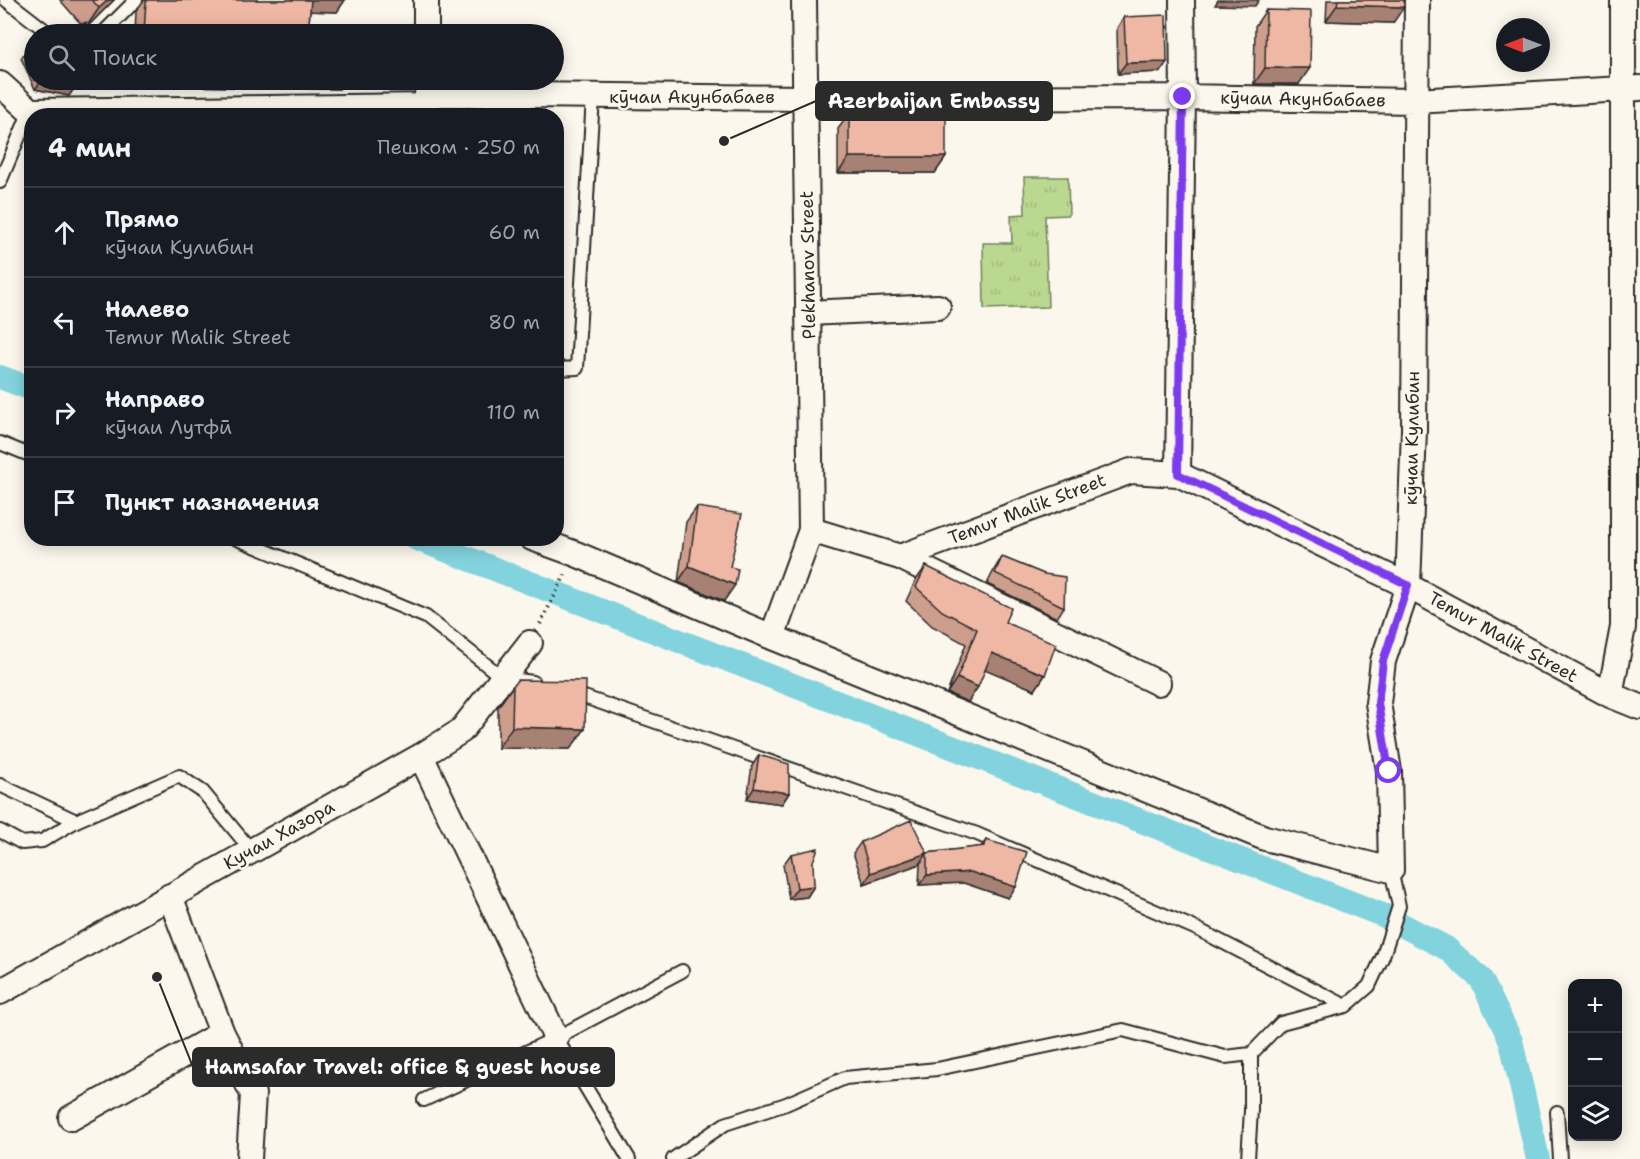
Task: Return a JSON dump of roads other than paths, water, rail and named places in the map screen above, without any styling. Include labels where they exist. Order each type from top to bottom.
[{"type":"street","points":[[426,0],[426,24]]},
{"type":"street","name":"Plekhanov Street","points":[[804,0],[812,530]]},
{"type":"street","points":[[1178,474],[1183,97],[1182,0]]},
{"type":"street","name":"кӯчаи Кулибин","points":[[1391,870],[1389,771],[1378,703],[1383,661],[1408,585],[1414,430],[1417,0]]},
{"type":"street","points":[[1610,695],[1623,627],[1632,538],[1632,88],[1623,0]]},
{"type":"street","points":[[0,84],[27,108]]},
{"type":"street","name":"кӯчаи Акунбабаев","points":[[129,108],[427,99],[593,97],[1183,97],[1415,101],[1632,88]]},
{"type":"street","points":[[808,313],[938,307]]},
{"type":"street","name":"Temur Malik Street","points":[[900,557],[1131,471],[1178,474],[1408,585],[1610,695],[1640,707]]},
{"type":"street","points":[[772,637],[812,530],[900,557],[1158,683]]},
{"type":"street","points":[[554,546],[1265,838],[1391,870]]},
{"type":"street","name":"Кучаи Хазора","points":[[0,992],[421,756],[461,731],[530,643]]},
{"type":"street","points":[[421,756],[556,1038]]},
{"type":"street","points":[[170,896],[222,1033],[253,1094],[249,1159]]},
{"type":"street","points":[[71,1118],[222,1033]]},
{"type":"lane","points":[[6,0],[37,24]]},
{"type":"lane","points":[[112,24],[136,0]]},
{"type":"lane","points":[[564,369],[577,368],[593,97]]},
{"type":"lane","points":[[0,182],[24,125]]},
{"type":"lane","points":[[0,443],[24,453]]},
{"type":"lane","points":[[255,546],[426,617],[503,678],[551,686],[977,834],[1197,929],[1346,1006]]},
{"type":"lane","points":[[0,831],[22,843],[42,842],[76,822],[179,776],[203,792],[251,850]]},
{"type":"lane","points":[[0,785],[76,822]]},
{"type":"lane","points":[[673,1159],[725,1124],[786,1104],[845,1078],[937,1069],[1123,1030],[1225,1057],[1251,1054],[1281,1023],[1346,1006],[1369,986],[1383,956],[1399,906],[1391,870]]},
{"type":"lane","points":[[424,1100],[556,1038],[682,971]]},
{"type":"lane","points":[[556,1038],[629,1159]]},
{"type":"lane","points":[[1248,1159],[1251,1054]]},
{"type":"lane","points":[[1557,1112],[1560,1159]]},
{"type":"waterway","points":[[0,377],[24,386]]},
{"type":"waterway","points":[[436,546],[1385,916],[1446,948],[1481,979],[1511,1041],[1538,1159]]},
{"type":"place","name":"Azerbaijan Embassy","points":[[724,141]]},
{"type":"place","name":"Hamsafar Travel: office & guest house","points":[[157,977]]}]
